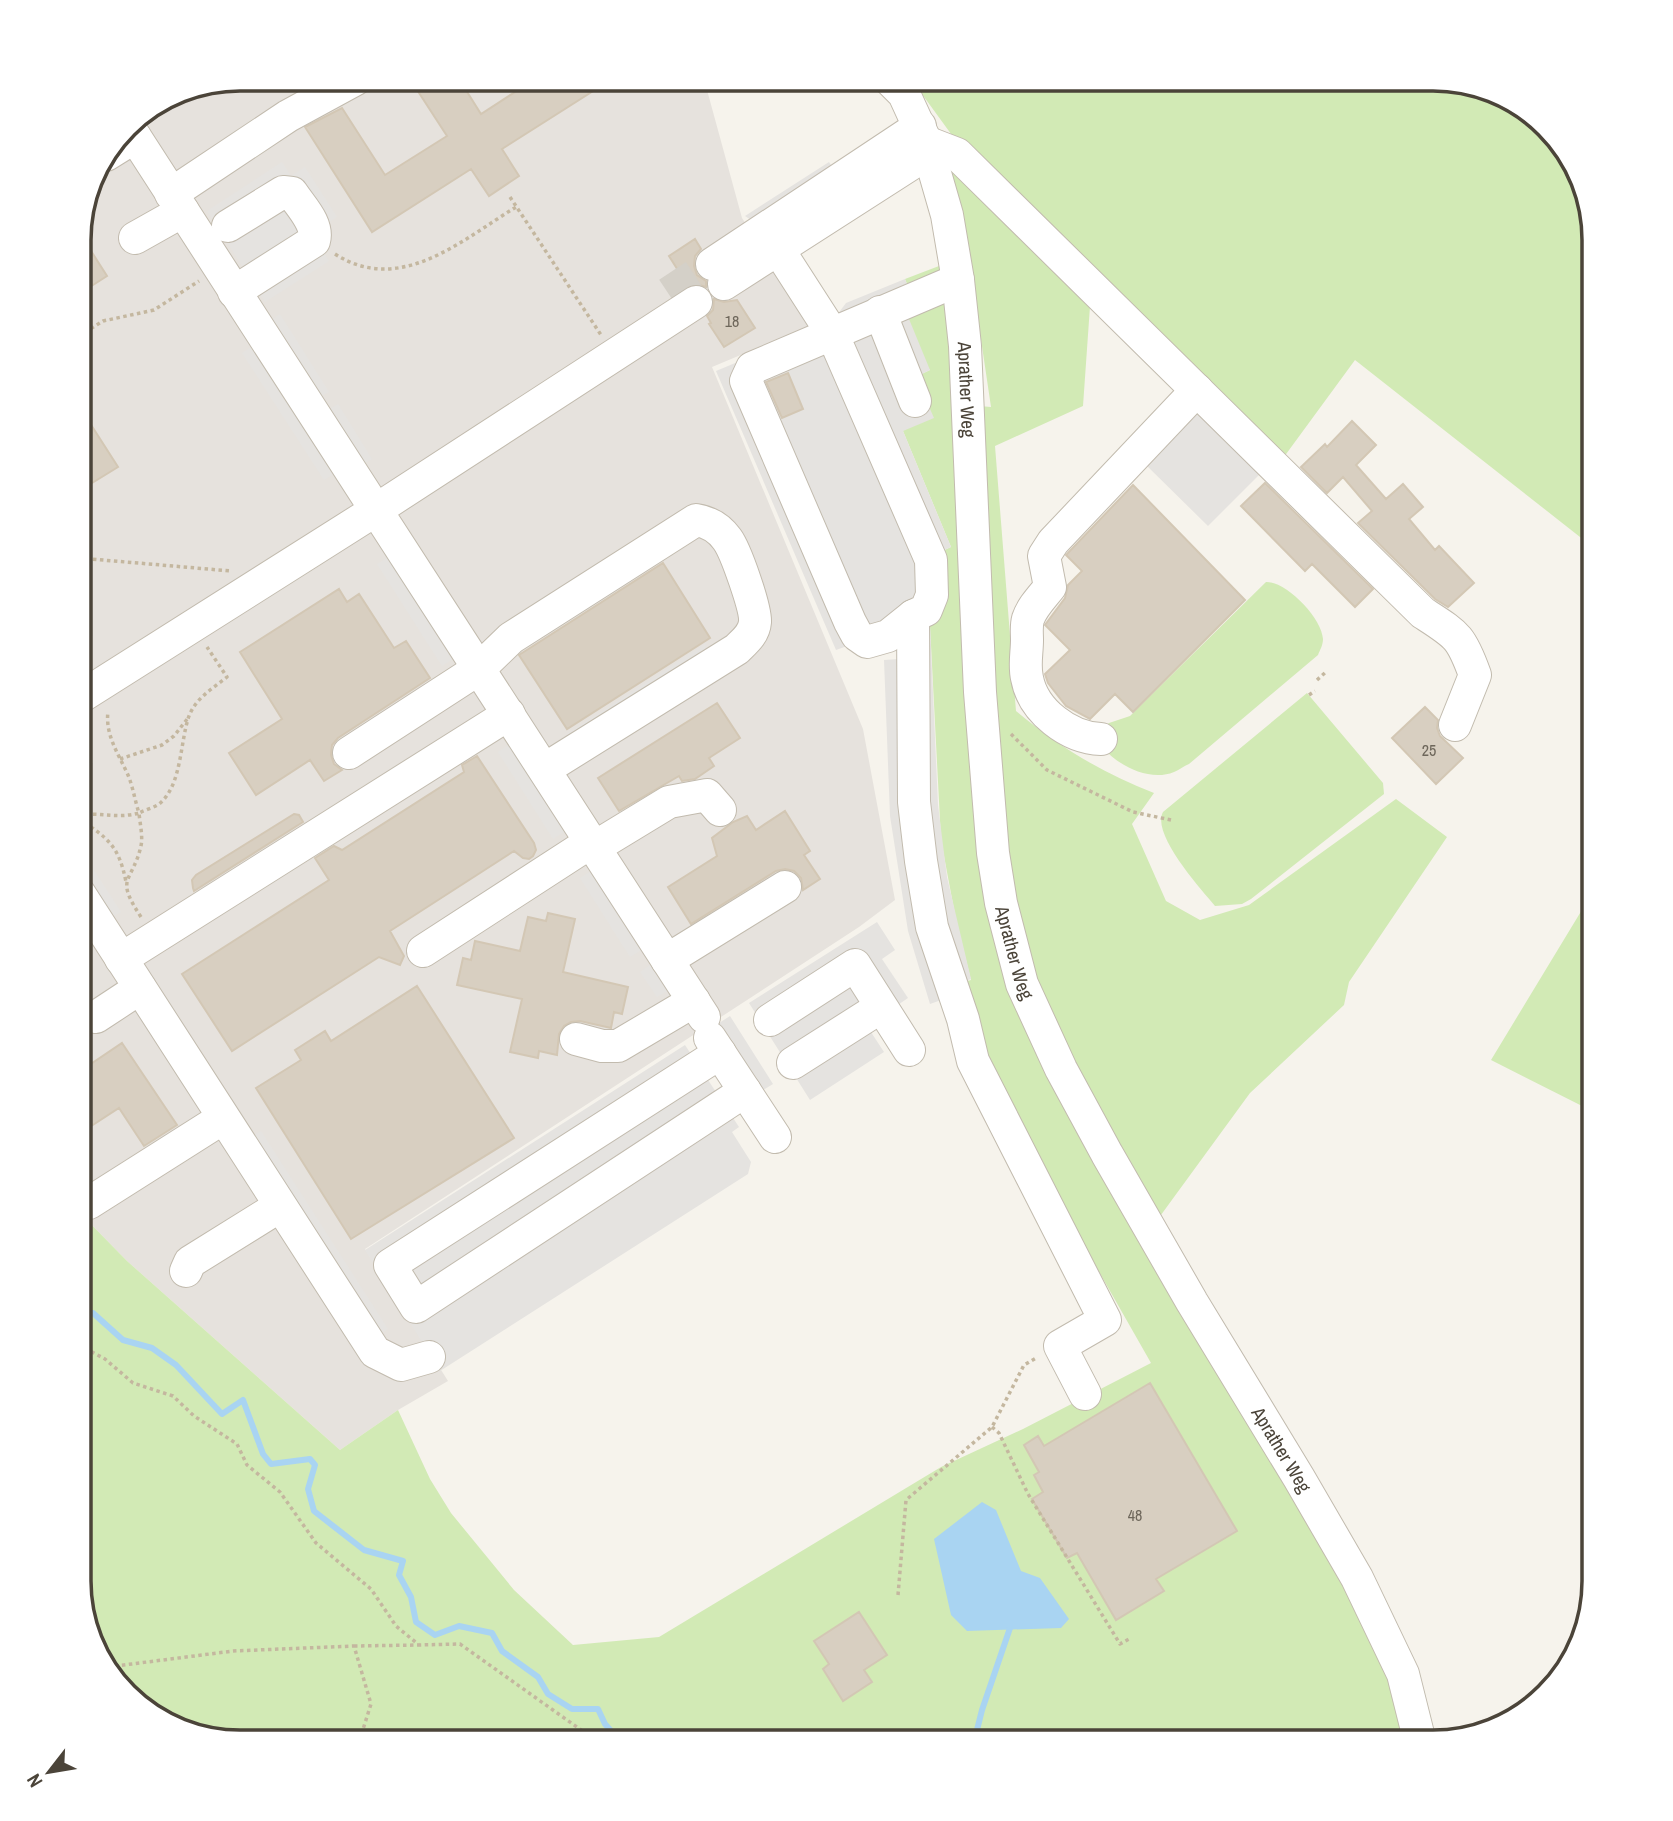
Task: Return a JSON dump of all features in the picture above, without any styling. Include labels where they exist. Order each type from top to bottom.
[{"type":"street","points":[[135,238],[288,116],[334,91]]},
{"type":"street","name":"Aprather Weg","points":[[901,91],[925,140],[947,215],[958,280],[965,346],[981,692],[992,853],[1001,904],[1022,984],[1061,1069],[1107,1154],[1357,1578],[1403,1674],[1417,1730]]},
{"type":"street","points":[[135,135],[545,769],[775,1137]]},
{"type":"street","points":[[925,140],[778,249],[728,268],[925,140]]},
{"type":"street","points":[[925,140],[957,154],[1423,613],[1454,633],[1465,648],[1475,675],[1455,725]]},
{"type":"street","points":[[226,280],[314,241],[316,235],[315,227],[292,193],[283,192],[228,226]]},
{"type":"street","points":[[778,249],[832,333],[931,560],[932,595],[926,610],[913,616],[888,636],[867,642],[857,635],[746,381],[752,368],[832,333],[880,312],[958,280]]},
{"type":"street","points":[[91,690],[376,510],[626,347],[682,297]]},
{"type":"street","points":[[880,312],[915,401]]},
{"type":"street","points":[[1101,739],[1089,739],[1065,729],[1041,706],[1031,692],[1027,680],[1025,654],[1028,621],[1032,610],[1050,587],[1044,556],[1076,516],[1197,390]]},
{"type":"street","points":[[349,753],[480,668],[511,638],[695,520],[709,523],[726,537],[732,548],[754,610],[755,624],[749,638],[737,649],[545,769]]},
{"type":"street","points":[[913,616],[914,803],[932,927],[963,1019],[973,1061],[1105,1320],[1060,1346],[1085,1394]]},
{"type":"street","points":[[121,959],[509,714]]},
{"type":"street","points":[[423,951],[593,845],[669,802],[708,795],[720,810]]},
{"type":"street","points":[[667,961],[785,887]]},
{"type":"street","points":[[91,912],[375,1352],[401,1365],[429,1357]]},
{"type":"street","points":[[769,1020],[855,965],[909,1050]]},
{"type":"street","points":[[96,1017],[140,988]]},
{"type":"street","points":[[793,1063],[881,1007]]},
{"type":"street","points":[[576,1039],[602,1046],[618,1046],[707,1027]]},
{"type":"street","points":[[707,1027],[390,1265],[416,1307],[745,1091]]},
{"type":"street","points":[[91,1202],[223,1118]]},
{"type":"street","points":[[186,1272],[190,1262],[279,1206]]},
{"type":"path","points":[[510,197],[626,347]]},
{"type":"path","points":[[316,235],[337,255],[358,265],[407,267],[428,261],[516,206]]},
{"type":"path","points":[[91,328],[103,321],[154,310],[226,280]]},
{"type":"path","points":[[91,559],[228,569],[259,584]]},
{"type":"path","points":[[120,759],[162,745],[189,717],[199,699],[227,677],[193,625]]},
{"type":"path","points":[[1317,680],[1327,671]]},
{"type":"path","points":[[109,678],[107,721],[111,739],[129,777],[139,813],[142,841],[127,884]]},
{"type":"path","points":[[1309,695],[1315,691]]},
{"type":"path","points":[[91,815],[125,817],[158,804],[180,764],[189,717]]},
{"type":"path","points":[[1010,733],[1017,743],[1047,770],[1133,812],[1171,820]]},
{"type":"path","points":[[91,826],[113,845],[123,867],[128,897],[154,939]]},
{"type":"path","points":[[898,1595],[906,1500],[992,1427],[1024,1365],[1060,1346]]},
{"type":"path","points":[[91,1351],[105,1359],[133,1383],[173,1396],[194,1416],[237,1444],[247,1465],[280,1492],[316,1543],[371,1589],[396,1626],[419,1645]]},
{"type":"path","points":[[992,1427],[999,1433],[1028,1494],[1120,1644],[1129,1639]]},
{"type":"path","points":[[117,1666],[233,1651],[460,1644],[581,1730]]},
{"type":"path","points":[[354,1646],[371,1704],[363,1730]]},
{"type":"shaded area","points":[[707,91],[742,218],[812,325],[712,367],[863,729],[895,900],[859,927],[365,1249],[448,1381],[398,1410],[340,1450],[127,1261],[91,1224],[91,230],[96,202],[106,174],[122,149],[149,122],[183,102],[221,92]]},
{"type":"shaded area","points":[[282,162],[291,176],[305,167],[337,217],[323,226],[321,248],[329,261],[265,302],[207,211]]},
{"type":"shaded area","points":[[829,162],[837,174],[757,224],[745,216]]},
{"type":"shaded area","points":[[905,279],[915,304],[894,325],[909,319],[930,370],[916,377],[934,418],[903,431],[951,547],[938,553],[940,615],[930,626],[938,805],[947,877],[971,979],[963,982],[944,999],[930,1004],[908,931],[890,816],[884,660],[899,659],[898,653],[894,649],[850,645],[836,650],[716,371],[831,323],[846,303]]},
{"type":"shaded area","points":[[280,314],[329,392],[316,399],[267,323]]},
{"type":"shaded area","points":[[256,344],[337,472],[324,480],[242,353]]},
{"type":"shaded area","points":[[1193,398],[1266,468],[1208,526],[1145,464]]},
{"type":"shaded area","points":[[338,404],[372,459],[359,466],[325,412]]},
{"type":"shaded area","points":[[390,556],[456,657],[442,666],[377,564]]},
{"type":"shaded area","points":[[706,643],[703,662],[565,751],[567,734]]},
{"type":"shaded area","points":[[511,743],[567,830],[553,839],[498,752]]},
{"type":"shaded area","points":[[91,866],[121,912],[108,920],[91,894]]},
{"type":"shaded area","points":[[593,870],[643,949],[630,957],[580,878]]},
{"type":"shaded area","points":[[877,922],[895,950],[882,959],[908,998],[867,1026],[884,1052],[810,1100],[749,1003]]},
{"type":"shaded area","points":[[653,963],[669,990],[657,997],[640,972]]},
{"type":"shaded area","points":[[730,1016],[773,1084],[760,1092],[716,1025]]},
{"type":"shaded area","points":[[685,1045],[739,1127],[732,1132],[751,1162],[748,1174],[440,1371],[365,1250]]},
{"type":"shaded area","points":[[261,1131],[388,1329],[376,1337],[248,1139]]},
{"type":"green space","points":[[920,91],[1443,91],[1481,99],[1516,116],[1551,149],[1562,166],[1571,183],[1581,221],[1582,539],[1355,360],[1281,461],[962,149]]},
{"type":"green space","points":[[960,166],[1091,292],[1083,406],[995,446],[1016,711],[1081,758],[1154,793],[1132,824],[1166,901],[1200,920],[1249,905],[1396,799],[1447,837],[1349,982],[1344,1005],[1250,1093],[1158,1219],[1422,1730],[240,1730],[211,1727],[174,1715],[142,1693],[122,1672],[106,1647],[94,1610],[91,1591],[91,1224],[127,1261],[340,1450],[398,1410],[430,1479],[451,1513],[514,1590],[573,1645],[659,1637],[941,1467],[1023,1429],[1151,1363],[1020,1133],[974,1037],[963,982],[971,980],[941,840],[930,626],[935,623],[938,553],[951,547],[903,431],[915,377],[930,370],[893,325],[915,304],[905,279],[939,266],[950,328],[955,404],[991,407],[975,299],[946,171]]},
{"type":"green space","points":[[1266,582],[1274,583],[1293,594],[1310,611],[1323,639],[1318,655],[1189,764],[1176,771],[1165,775],[1145,774],[1110,755],[1103,748],[1103,728],[1109,723],[1130,716]]},
{"type":"green space","points":[[1307,693],[1383,783],[1384,794],[1251,899],[1242,904],[1215,906],[1170,847],[1161,822],[1163,812]]},
{"type":"green space","points":[[1582,910],[1582,1106],[1491,1060]]},
{"type":"water","points":[[982,1502],[996,1510],[1021,1571],[1040,1578],[1069,1619],[1061,1628],[967,1631],[951,1615],[934,1539]]},
{"type":"building","points":[[418,91],[467,91],[481,114],[516,91],[593,91],[502,149],[519,176],[489,196],[471,169],[372,232],[305,127],[342,108],[385,175],[447,136]]},
{"type":"building","points":[[695,239],[701,249],[695,256],[694,266],[697,275],[706,281],[706,287],[696,284],[688,286],[669,256]]},
{"type":"building","points":[[91,251],[107,276],[91,286]]},
{"type":"building","points":[[714,299],[724,302],[737,300],[755,328],[724,347],[707,316],[713,310]]},
{"type":"building","points":[[788,373],[803,409],[782,418],[766,382]]},
{"type":"building","points":[[1352,421],[1376,445],[1356,465],[1386,499],[1403,484],[1423,507],[1409,519],[1435,550],[1439,546],[1474,583],[1448,607],[1435,599],[1358,523],[1372,511],[1343,477],[1327,493],[1301,467],[1325,444],[1327,447]]},
{"type":"building","points":[[91,425],[118,467],[91,484]]},
{"type":"building","points":[[1265,483],[1373,589],[1355,607],[1312,564],[1305,571],[1241,506]]},
{"type":"building","points":[[1133,485],[1245,600],[1133,712],[1115,694],[1090,719],[1066,706],[1048,683],[1045,674],[1070,650],[1045,625],[1065,598],[1068,585],[1082,571],[1066,555]]},
{"type":"building","points":[[663,563],[710,638],[567,729],[519,655]]},
{"type":"building","points":[[339,589],[347,602],[359,594],[394,648],[406,641],[430,678],[338,738],[332,745],[331,755],[334,764],[342,770],[324,781],[310,760],[256,795],[229,753],[282,719],[240,652]]},
{"type":"building","points":[[717,703],[740,738],[709,758],[714,766],[695,779],[682,781],[679,776],[619,811],[598,778]]},
{"type":"building","points":[[1425,707],[1438,720],[1440,736],[1463,758],[1436,784],[1392,738]]},
{"type":"building","points":[[477,756],[534,843],[536,850],[533,856],[529,859],[523,858],[514,851],[390,931],[404,956],[400,965],[379,957],[232,1051],[182,974],[329,880],[315,858],[334,846],[342,850],[464,772],[462,765]]},
{"type":"building","points":[[785,811],[810,851],[804,855],[820,879],[803,890],[801,878],[794,871],[776,871],[691,924],[668,887],[717,856],[712,838],[733,822],[747,816],[756,830]]},
{"type":"building","points":[[294,814],[299,815],[303,822],[194,891],[192,880],[196,875]]},
{"type":"building","points":[[548,913],[575,919],[563,972],[628,987],[622,1014],[614,1012],[611,1028],[580,1021],[571,1022],[564,1026],[559,1034],[557,1055],[539,1051],[538,1058],[510,1052],[522,999],[457,985],[463,958],[471,960],[475,941],[520,951],[528,917],[546,921]]},
{"type":"building","points":[[417,986],[514,1138],[351,1239],[256,1088],[301,1060],[295,1050],[325,1031],[331,1041]]},
{"type":"building","points":[[122,1043],[177,1125],[144,1146],[119,1108],[91,1126],[91,1064]]},
{"type":"building","points":[[1150,1383],[1237,1531],[1156,1579],[1164,1591],[1116,1620],[1077,1553],[1067,1558],[1032,1499],[1043,1492],[1034,1475],[1039,1472],[1024,1445],[1038,1436],[1044,1446]]},
{"type":"building","points":[[859,1612],[887,1655],[864,1670],[872,1682],[843,1701],[823,1669],[829,1664],[814,1641]]},
{"type":"waterway","points":[[91,1313],[123,1340],[152,1348],[176,1365],[222,1414],[243,1400],[263,1454],[271,1464],[310,1459],[315,1465],[308,1489],[314,1511],[364,1550],[403,1561],[399,1575],[411,1597],[416,1622],[435,1635],[459,1626],[492,1633],[502,1651],[538,1677],[548,1694],[572,1709],[598,1709],[610,1730]]},
{"type":"waterway","points":[[977,1730],[1010,1628]]},
{"type":"tunnel","points":[[668,293],[712,264]]}]
